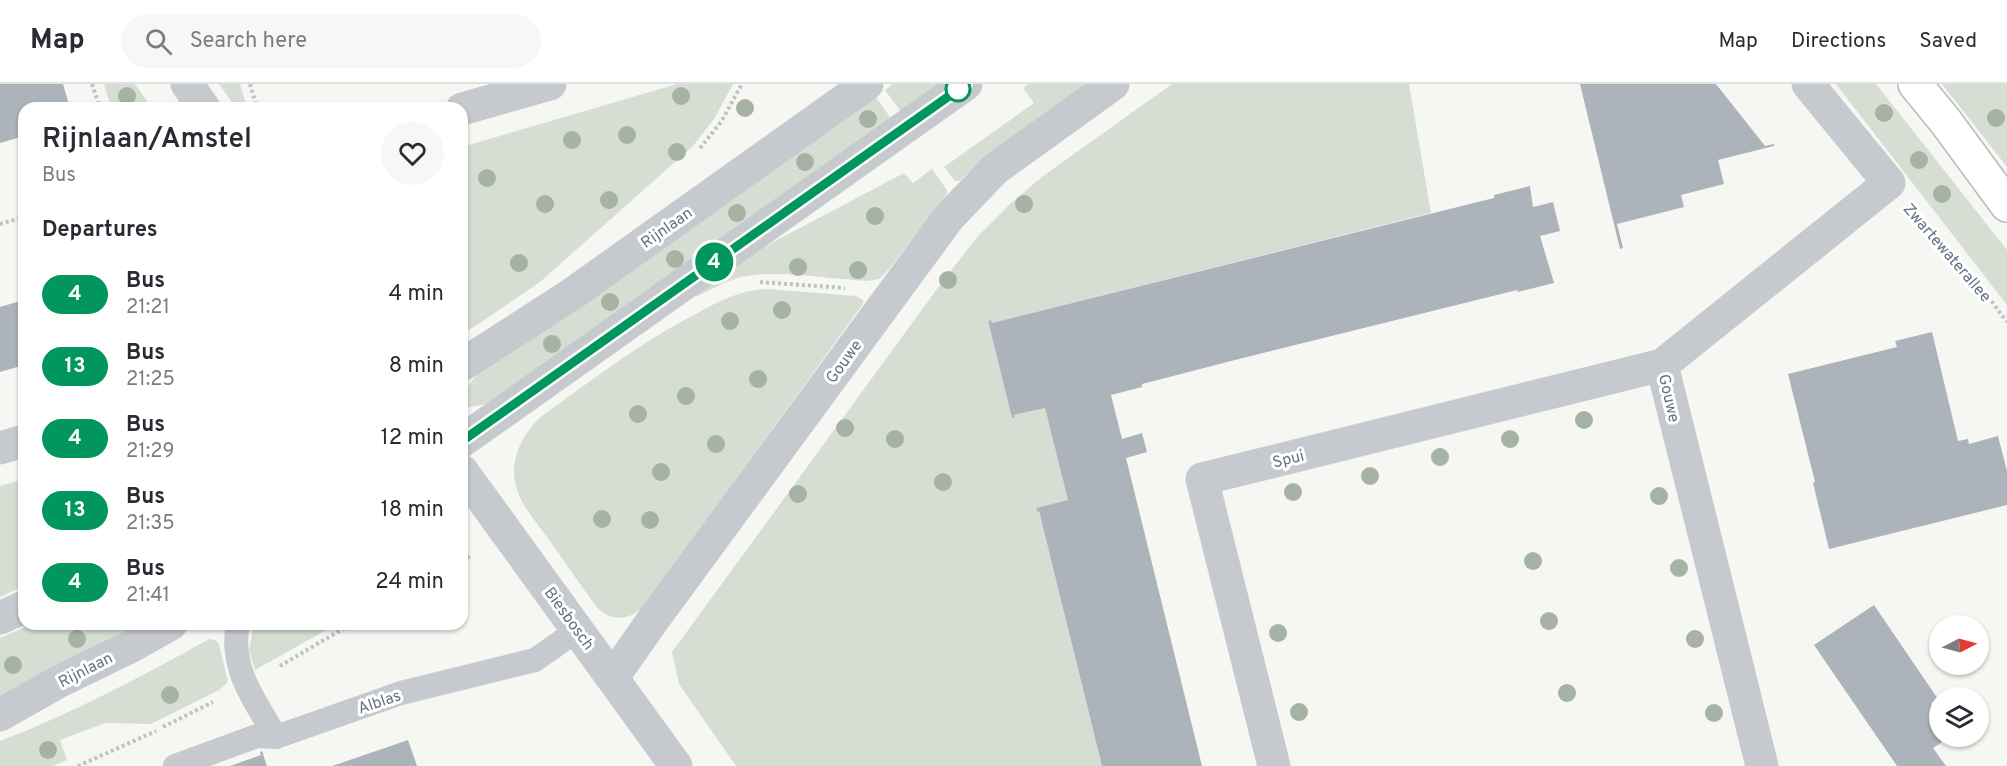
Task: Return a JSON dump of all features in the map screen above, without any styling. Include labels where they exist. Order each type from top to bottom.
[{"type":"main road","points":[[1915,84],[2007,205]]},
{"type":"street","points":[[187,84],[200,102]]},
{"type":"street","points":[[468,108],[550,84]]},
{"type":"street","name":"Rijnlaan","points":[[468,361],[572,294],[867,84]]},
{"type":"street","points":[[468,437],[966,84]]},
{"type":"street","name":"Gouwe","points":[[614,677],[653,620],[949,217],[987,177],[1113,84]]},
{"type":"street","points":[[1808,84],[1888,183]]},
{"type":"street","name":"Gouwe","points":[[1762,766],[1662,364],[1888,183]]},
{"type":"street","name":"Spui","points":[[1274,766],[1202,479],[1662,364]]},
{"type":"street","points":[[0,448],[18,443]]},
{"type":"street","name":"Biesbosch","points":[[468,479],[614,677],[676,766]]},
{"type":"street","points":[[0,618],[18,610]]},
{"type":"street","name":"Rijnlaan","points":[[0,715],[60,681],[160,630]]},
{"type":"lane","name":"Alblas","points":[[175,766],[256,736],[276,737],[400,693],[535,660],[579,629]]},
{"type":"lane","points":[[237,630],[235,646],[242,677],[276,737]]},
{"type":"path","points":[[92,84],[97,102]]},
{"type":"path","points":[[250,84],[255,102]]},
{"type":"path","name":"Zwartewaterallee","points":[[1888,183],[1987,294],[2007,322]]},
{"type":"path","points":[[0,224],[18,219]]},
{"type":"path","points":[[750,282],[895,291]]},
{"type":"shaded area","points":[[104,84],[135,84],[148,102],[109,102]]},
{"type":"shaded area","points":[[219,84],[240,84],[245,102],[232,102]]},
{"type":"shaded area","points":[[677,84],[733,84],[714,119],[693,146],[540,282],[468,330],[468,145]]},
{"type":"shaded area","points":[[893,84],[942,84],[902,113],[885,90]]},
{"type":"shaded area","points":[[1029,84],[1085,84],[984,158],[959,181],[955,181],[944,167],[1034,103],[1023,88]]},
{"type":"shaded area","points":[[1172,84],[1409,84],[1431,213],[992,323],[988,321],[1012,418],[1015,417],[1014,415],[1045,408],[1068,500],[1036,508],[1036,511],[1039,511],[1102,766],[736,766],[679,684],[672,652],[945,278],[979,235],[1043,176]]},
{"type":"shaded area","points":[[1836,84],[1876,84],[2007,250],[2007,305]]},
{"type":"shaded area","points":[[1942,84],[2007,84],[2007,167]]},
{"type":"shaded area","points":[[875,96],[892,120],[498,399],[468,407],[468,386],[481,370]]},
{"type":"shaded area","points":[[932,169],[947,190],[947,194],[879,279],[867,281],[786,274],[755,275],[735,279],[694,296],[760,249],[904,173],[913,183]]},
{"type":"shaded area","points":[[769,289],[856,296],[863,300],[863,304],[644,606],[628,617],[610,616],[598,609],[520,498],[514,473],[517,455],[524,437],[542,416],[650,340],[727,298]]},
{"type":"shaded area","points":[[18,481],[18,589],[0,597],[0,486]]},
{"type":"shaded area","points":[[18,630],[135,630],[0,696],[0,638]]},
{"type":"shaded area","points":[[253,630],[326,630],[255,670],[249,650]]},
{"type":"shaded area","points":[[209,639],[219,644],[228,682],[219,690],[151,724],[105,723],[60,740],[67,760],[53,766],[0,766],[0,741],[106,694]]},
{"type":"building","points":[[0,84],[63,84],[68,102],[18,102],[18,138],[0,143]]},
{"type":"building","points":[[1580,84],[1716,84],[1765,146],[1774,144],[1774,146],[1718,160],[1724,184],[1681,195],[1684,207],[1617,224],[1623,248],[1620,249]]},
{"type":"building","points":[[1530,186],[1533,207],[1553,202],[1560,231],[1540,236],[1554,283],[1518,292],[1517,290],[1235,360],[1142,384],[1142,387],[1111,395],[1122,439],[1142,433],[1147,452],[1126,458],[1202,766],[1102,766],[1039,511],[1037,512],[1036,508],[1068,500],[1045,408],[1014,415],[1015,417],[1012,418],[988,321],[991,320],[992,323],[1494,198],[1494,195]]},
{"type":"building","points":[[18,302],[18,367],[0,372],[0,307]]},
{"type":"building","points":[[1932,332],[1958,441],[1968,439],[1969,444],[1998,436],[2007,471],[2007,505],[1829,549],[1788,374],[1897,347],[1895,341]]},
{"type":"building","points":[[1874,605],[1930,687],[1929,747],[1934,747],[1933,748],[1946,766],[1897,766],[1814,645]]},
{"type":"building","points":[[408,740],[417,766],[332,766],[341,763]]},
{"type":"building","points":[[262,751],[267,766],[230,766],[261,755]]},
{"type":"bus line","name":"4","points":[[468,437],[966,84]]}]
